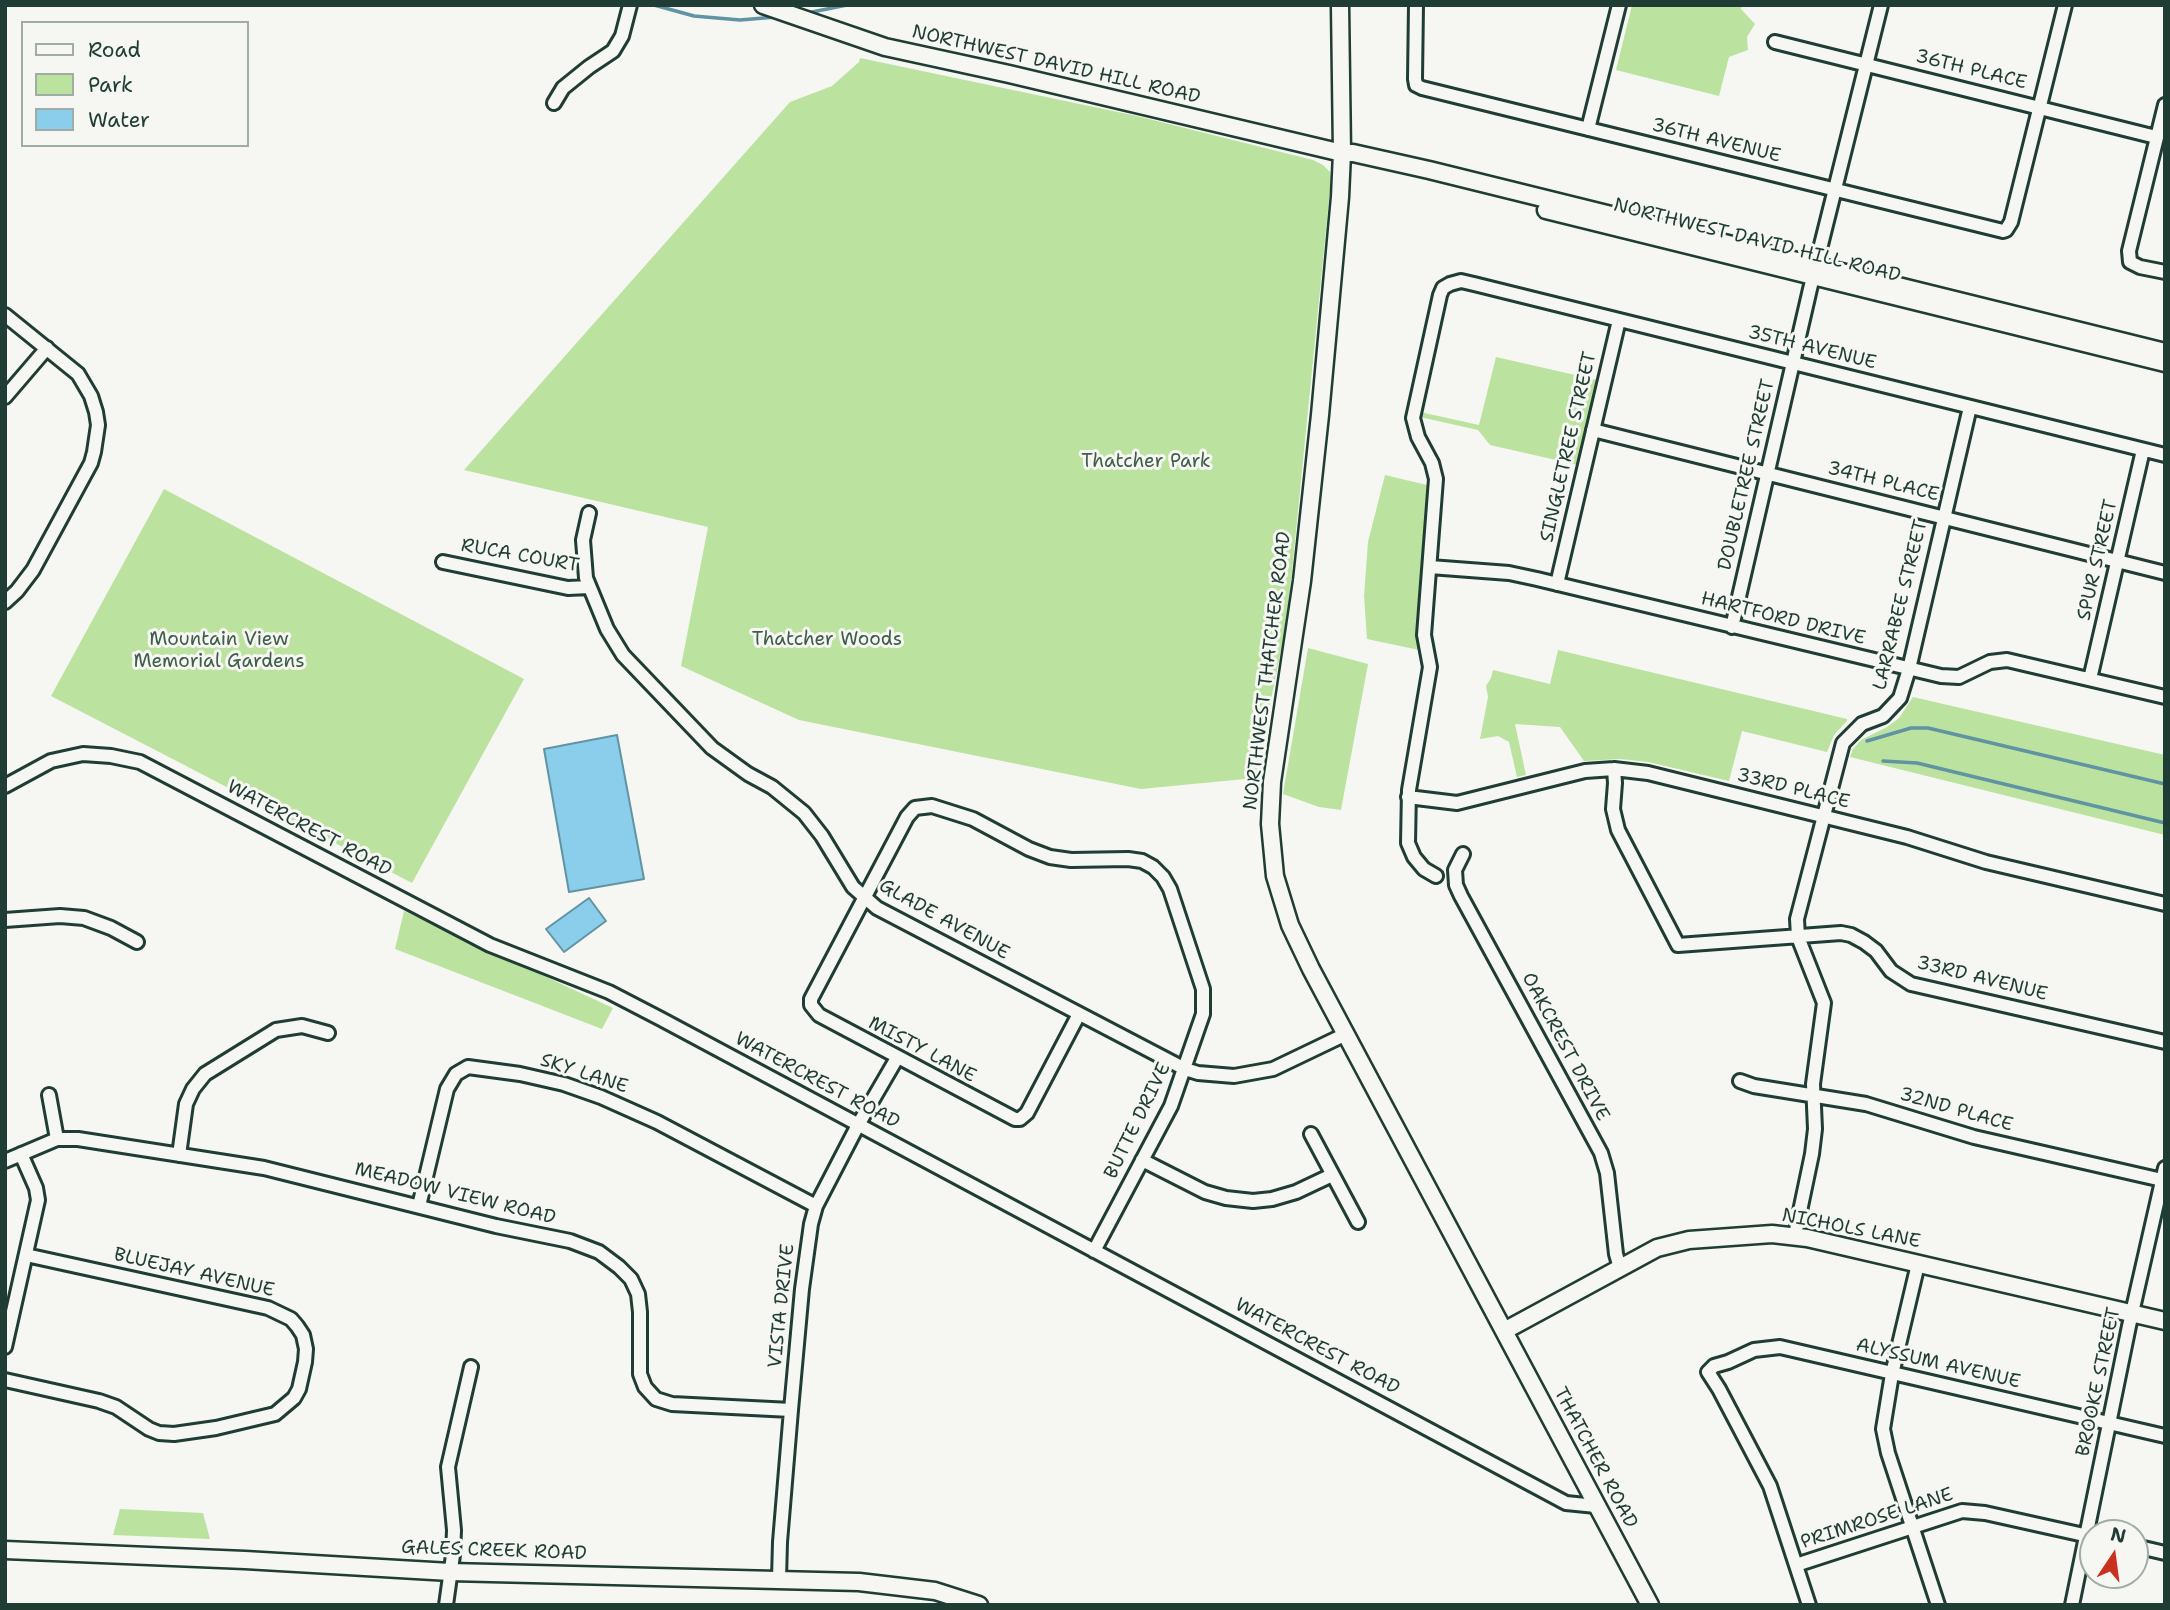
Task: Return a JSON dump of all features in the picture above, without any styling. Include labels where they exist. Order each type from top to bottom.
[{"type":"street","points":[[554,103],[563,88],[613,51],[619,43],[630,5]]},
{"type":"street","name":"NORTHWEST DAVID HILL ROAD","points":[[763,5],[885,47],[1342,153],[1352,162],[2165,352]]},
{"type":"street","name":"NORTHWEST THATCHER ROAD","points":[[1340,5],[1342,153],[1334,267],[1302,581],[1272,782],[1272,861],[1284,908],[1301,949],[1504,1331]]},
{"type":"street","name":"36TH AVENUE","points":[[1416,5],[1416,85],[1991,230],[2006,230],[2011,222],[2039,107]]},
{"type":"street","points":[[1588,129],[1619,5]]},
{"type":"street","name":"DOUBLETREE STREET","points":[[1732,627],[1814,270],[1881,5]]},
{"type":"street","points":[[2039,107],[2065,5]]},
{"type":"street","name":"36TH PLACE","points":[[1775,42],[2157,137]]},
{"type":"street","points":[[2165,105],[2130,245],[2130,262],[2165,272]]},
{"type":"street","name":"NORTHWEST DAVID HILL ROAD","points":[[1814,270],[2165,363]]},
{"type":"street","name":"35TH AVENUE","points":[[1430,567],[1436,475],[1430,457],[1418,437],[1413,418],[1439,298],[1443,288],[1450,284],[1466,282],[2165,455]]},
{"type":"street","points":[[5,315],[78,374],[91,396],[96,412],[96,441],[90,463],[33,570],[5,602]]},
{"type":"street","name":"SINGLETREE STREET","points":[[1557,584],[1619,320]]},
{"type":"street","points":[[5,397],[47,348]]},
{"type":"street","name":"LARRABEE STREET","points":[[1796,1236],[1812,1154],[1815,1129],[1813,1095],[1824,1003],[1798,937],[1797,919],[1843,743],[1862,724],[1883,716],[1900,698],[1970,407]]},
{"type":"street","name":"34TH PLACE","points":[[1593,430],[2165,573]]},
{"type":"street","name":"SPUR STREET","points":[[2090,679],[2143,450]]},
{"type":"street","name":"GLADE AVENUE","points":[[589,513],[583,545],[584,567],[589,587],[607,629],[623,655],[712,748],[748,774],[772,787],[804,813],[822,836],[844,875],[863,898],[877,908],[1185,1069],[1212,1075],[1252,1074],[1273,1069],[1346,1034]]},
{"type":"street","name":"RUCA COURT","points":[[443,562],[568,588],[589,587]]},
{"type":"street","points":[[1430,567],[1423,635],[1430,667],[1408,797],[1408,843],[1414,858],[1424,869],[1436,876]]},
{"type":"street","name":"HARTFORD DRIVE","points":[[1430,567],[1509,573],[1941,676],[1959,677],[1990,662],[2007,660],[2165,697]]},
{"type":"street","name":"WATERCREST ROAD","points":[[5,786],[51,761],[83,754],[111,755],[140,762],[490,945],[609,992],[1566,1503],[1597,1506]]},
{"type":"street","name":"33RD PLACE","points":[[1408,797],[1462,802],[1576,773],[1614,769],[1658,775],[1907,837],[1986,862],[2165,904]]},
{"type":"street","name":"33RD AVENUE","points":[[1614,769],[1613,808],[1618,830],[1678,945],[1840,933],[1851,935],[1876,951],[1891,971],[1911,984],[2165,1042]]},
{"type":"street","name":"BUTTE DRIVE","points":[[863,898],[906,817],[915,808],[923,806],[932,806],[973,819],[1029,849],[1050,857],[1142,861],[1163,877],[1170,889],[1203,989],[1203,1014],[1171,1106],[1094,1251]]},
{"type":"street","name":"OAKCREST DRIVE","points":[[1463,854],[1455,870],[1456,885],[1461,896],[1601,1153],[1620,1268]]},
{"type":"street","name":"MISTY LANE","points":[[863,898],[813,992],[810,1005],[819,1015],[897,1058],[1003,1114],[1020,1119],[1027,1113],[1079,1014]]},
{"type":"street","points":[[5,919],[60,916],[84,918],[137,942]]},
{"type":"street","points":[[179,1155],[186,1104],[193,1089],[205,1074],[276,1030],[302,1026],[328,1032]]},
{"type":"street","name":"VISTA DRIVE","points":[[779,1579],[790,1410],[811,1223],[816,1206],[858,1125],[897,1058]]},
{"type":"street","name":"SKY LANE","points":[[419,1206],[447,1089],[456,1074],[468,1067],[520,1074],[564,1084],[601,1097],[657,1122],[816,1206]]},
{"type":"street","name":"32ND PLACE","points":[[1740,1081],[1754,1086],[1866,1104],[1958,1133],[2163,1174]]},
{"type":"street","points":[[49,1095],[57,1139]]},
{"type":"street","points":[[1311,1134],[1358,1222]]},
{"type":"street","name":"MEADOW VIEW ROAD","points":[[5,1161],[57,1139],[78,1139],[264,1168],[496,1226],[570,1241],[599,1252],[631,1279],[638,1294],[640,1312],[640,1374],[645,1387],[656,1399],[672,1404],[790,1410]]},
{"type":"street","points":[[5,1347],[38,1200],[36,1188],[21,1154]]},
{"type":"street","points":[[1142,1160],[1205,1192],[1226,1198],[1272,1199],[1296,1192],[1332,1175]]},
{"type":"street","name":"BROOKE STREET","points":[[2093,1519],[2132,1313],[2163,1174]]},
{"type":"street","name":"NICHOLS LANE","points":[[1504,1331],[1657,1248],[1678,1241],[1772,1234],[1796,1236],[2165,1321]]},
{"type":"street","name":"BLUEJAY AVENUE","points":[[5,1380],[99,1401],[116,1407],[149,1429],[174,1434],[216,1428],[275,1413],[294,1398],[302,1376],[306,1349],[303,1335],[291,1319],[280,1312],[26,1255]]},
{"type":"street","points":[[1918,1264],[1892,1374],[1884,1417],[1884,1440],[1938,1605]]},
{"type":"street","name":"THATCHER ROAD","points":[[1504,1331],[1650,1605]]},
{"type":"street","name":"ALYSSUM AVENUE","points":[[1796,1565],[1762,1470],[1708,1372],[1714,1366],[1754,1350],[1780,1347],[2165,1436]]},
{"type":"street","points":[[446,1605],[454,1530],[448,1467],[471,1367]]},
{"type":"street","name":"PRIMROSE LANE","points":[[1796,1565],[1962,1511],[1973,1510],[2079,1534]]},
{"type":"street","name":"GALES CREEK ROAD","points":[[5,1550],[450,1572],[859,1582],[935,1591],[979,1605]]},
{"type":"street","points":[[1796,1565],[1809,1605]]},
{"type":"street","name":"BROOKE STREET","points":[[2072,1605],[2079,1578]]},
{"type":"green space","points":[[1632,5],[1742,5],[1741,9],[1755,24],[1747,37],[1748,50],[1729,57],[1719,96],[1616,70]]},
{"type":"green space","points":[[860,58],[1137,116],[1313,160],[1330,172],[1287,621],[1255,778],[1141,789],[799,720],[681,666],[708,527],[464,470],[790,102],[832,86],[859,62]]},
{"type":"green space","points":[[1496,357],[1597,380],[1578,465],[1490,445],[1478,430],[1420,417],[1420,412],[1479,425]]},
{"type":"green space","points":[[1385,475],[1431,486],[1416,622],[1419,650],[1367,639],[1364,596],[1368,542]]},
{"type":"green space","name":"Mountain View Memorial Gardens","points":[[164,489],[524,679],[412,883],[51,696]]},
{"type":"green space","points":[[1308,648],[1368,664],[1341,810],[1319,807],[1283,794]]},
{"type":"green space","points":[[1558,650],[1847,721],[1834,735],[1827,752],[1742,731],[1729,781],[1648,762],[1620,759],[1584,761],[1560,727],[1515,724],[1526,775],[1517,777],[1509,742],[1498,736],[1480,739],[1488,697],[1486,686],[1493,670],[1550,684]]},
{"type":"green space","points":[[1913,697],[2165,755],[2165,835],[1850,757],[1861,740],[1899,718]]},
{"type":"green space","points":[[404,911],[613,1008],[602,1029],[395,949]]},
{"type":"green space","points":[[120,1509],[203,1513],[210,1539],[113,1535]]},
{"type":"water","points":[[617,735],[644,879],[569,892],[544,749]]},
{"type":"water","points":[[589,898],[606,921],[564,952],[546,929]]},
{"type":"waterway","points":[[654,5],[694,16],[740,20],[776,17]]},
{"type":"waterway","points":[[807,13],[847,5]]},
{"type":"waterway","points":[[1867,741],[1911,728],[1928,728],[2165,784]]},
{"type":"waterway","points":[[1883,761],[1917,763],[2165,823]]},
{"type":"park label","name":"Thatcher Park","points":[[1146,462]]},
{"type":"park label","name":"Thatcher Woods","points":[[827,640]]}]
